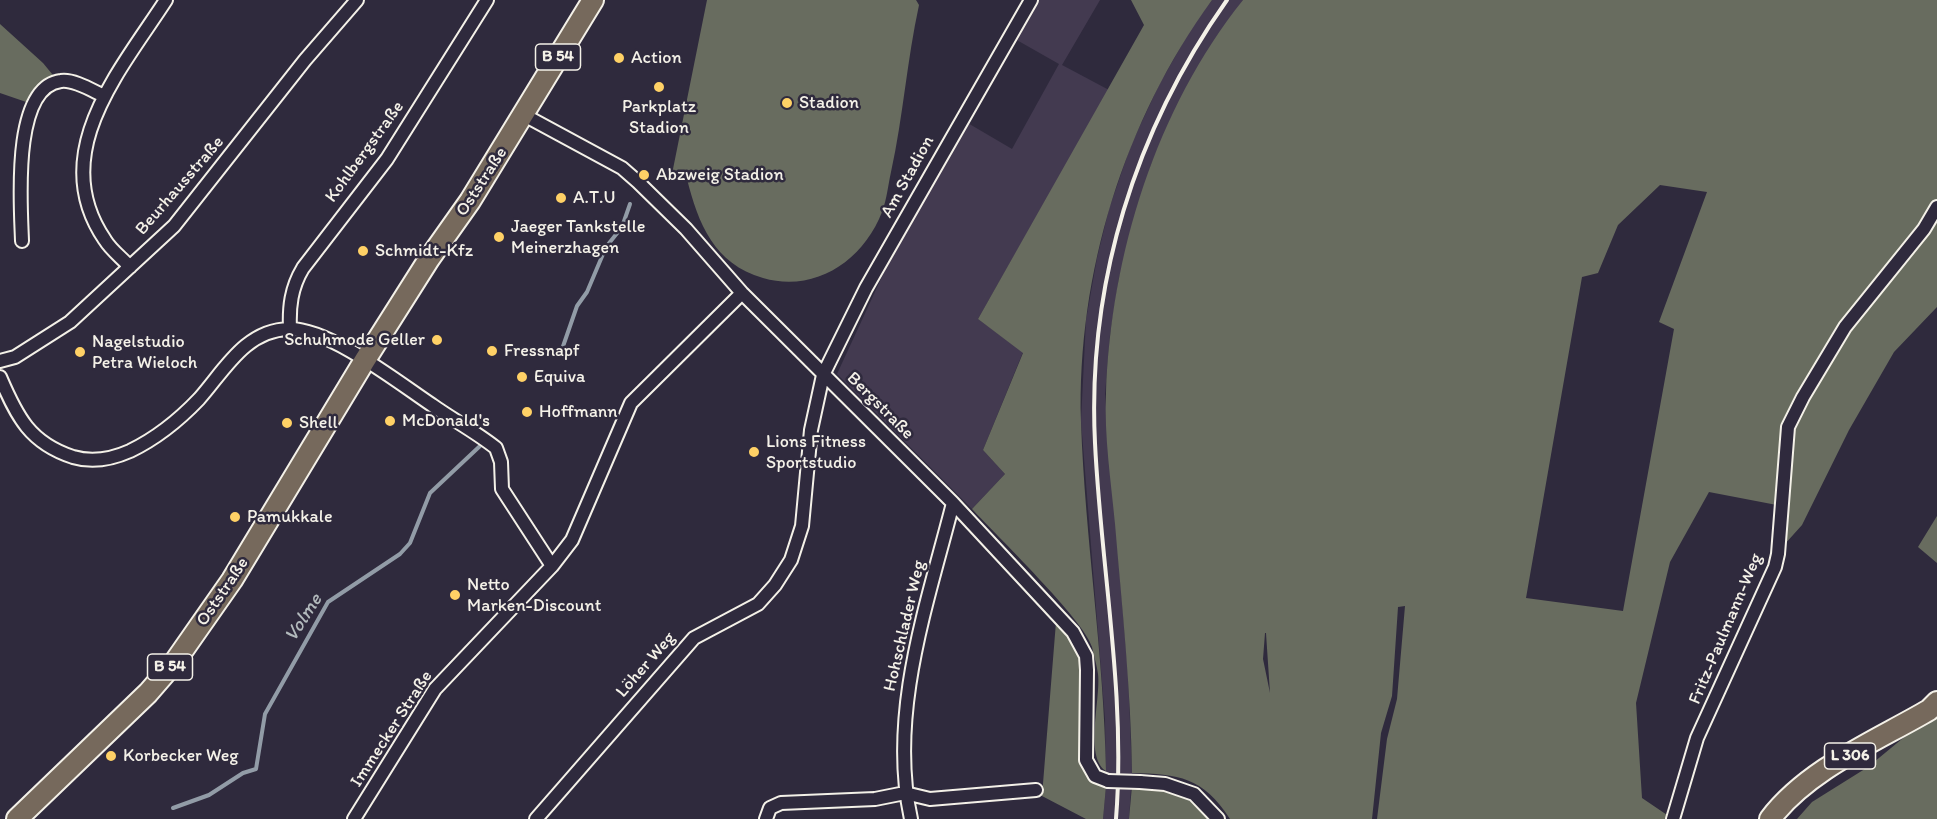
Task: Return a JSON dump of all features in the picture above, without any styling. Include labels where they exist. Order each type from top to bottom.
[{"type":"main road","name":"Oststraße","points":[[17,819],[148,693],[174,663],[232,580],[365,360],[524,115],[593,0]]},
{"type":"main road","name":"L 306","points":[[1770,819],[1791,796],[1816,777],[1929,710],[1937,702]]},
{"type":"street","points":[[130,267],[105,240],[91,213],[81,168],[86,141],[104,96],[166,0]]},
{"type":"street","name":"Beurhausstraße","points":[[0,362],[15,357],[70,322],[174,226],[305,60],[357,0]]},
{"type":"street","name":"Kohlbergstraße","points":[[290,329],[289,310],[294,282],[387,159],[487,0]]},
{"type":"street","name":"Am Stadion","points":[[823,375],[866,288],[1031,0]]},
{"type":"street","points":[[22,241],[19,182],[21,158],[25,135],[36,100],[46,88],[62,81],[84,86],[104,96]]},
{"type":"street","name":"Bergstraße","points":[[524,115],[622,168],[686,229],[742,293],[953,503],[1021,574],[1025,583],[1036,591],[1080,642],[1088,670],[1086,760],[1095,776],[1108,781],[1165,784],[1194,794],[1218,819]]},
{"type":"street","name":"Fritz-Paulmann-Weg","points":[[1673,819],[1697,738],[1775,567],[1788,427],[1803,397],[1845,327],[1924,229],[1937,207]]},
{"type":"street","name":"Immecker Straße","points":[[354,819],[435,689],[552,566],[572,540],[631,403],[742,293]]},
{"type":"street","points":[[0,377],[16,414],[36,437],[57,451],[81,459],[100,460],[118,457],[146,443],[179,418],[246,345],[264,334],[290,329],[317,336],[365,360],[496,448],[501,462],[502,489],[552,566]]},
{"type":"street","name":"Löher Weg","points":[[536,819],[694,638],[758,604],[775,585],[790,560],[802,526],[811,430],[823,375]]},
{"type":"street","name":"Hohschlader Weg","points":[[911,819],[905,794],[907,692],[953,503]]},
{"type":"street","points":[[766,819],[770,808],[781,803],[875,799],[905,794],[930,799],[1036,790]]},
{"type":"shaded area","points":[[707,0],[916,0],[919,5],[895,151],[882,212],[874,230],[863,245],[835,269],[818,277],[801,281],[763,278],[746,272],[732,263],[720,252],[703,226],[687,179],[672,174]]},
{"type":"shaded area","points":[[1037,0],[1100,0],[1062,65],[1109,90],[978,319],[1023,352],[983,450],[1005,474],[972,509],[837,374],[899,240],[966,122],[1012,149],[1059,64],[1015,39]]},
{"type":"shaded area","points":[[1131,0],[1212,0],[1181,47],[1154,96],[1131,147],[1112,200],[1097,255],[1087,310],[1082,366],[1081,422],[1086,509],[1102,684],[1106,771],[1099,764],[1096,753],[1098,674],[1092,647],[1086,635],[1057,599],[972,509],[1005,474],[983,450],[1023,353],[978,319],[1144,25]]},
{"type":"shaded area","points":[[1212,0],[1243,0],[1206,55],[1174,112],[1151,165],[1119,278],[1110,335],[1105,394],[1128,673],[1132,773],[1129,819],[1103,819],[1106,786],[1105,719],[1081,421],[1086,320],[1097,258],[1109,209],[1131,145],[1159,85],[1192,27]]},
{"type":"shaded area","points":[[1243,0],[1937,0],[1937,307],[1894,352],[1849,430],[1802,525],[1784,545],[1782,506],[1709,492],[1670,562],[1636,703],[1642,798],[1673,819],[1377,819],[1387,739],[1397,699],[1405,606],[1398,607],[1392,696],[1381,733],[1372,819],[1230,819],[1210,794],[1200,786],[1177,777],[1132,773],[1126,648],[1106,426],[1110,341],[1117,288],[1144,185],[1163,136],[1212,42]],"holes":[[[1660,185],[1707,192],[1659,322],[1674,329],[1623,611],[1526,598],[1582,277],[1598,273],[1618,225]],[[1266,633],[1270,693],[1263,659]]]},
{"type":"shaded area","points":[[0,24],[43,63],[57,80],[32,104],[0,93]]},
{"type":"shaded area","points":[[1937,516],[1937,563],[1918,547]]},
{"type":"shaded area","points":[[1056,622],[1079,652],[1084,671],[1083,764],[1091,778],[1106,786],[1103,819],[1086,819],[1042,796]]},
{"type":"shaded area","points":[[1937,710],[1937,819],[1797,819],[1812,802],[1868,767]]},
{"type":"shaded area","points":[[1132,786],[1165,790],[1185,798],[1194,803],[1210,819],[1129,819]]},
{"type":"waterway","name":"Volme","points":[[560,355],[577,306],[587,292],[606,247],[622,227],[630,204]]},
{"type":"waterway","name":"Volme","points":[[173,808],[209,795],[243,773],[256,769],[265,714],[328,602],[400,554],[410,543],[430,493],[480,446]]},
{"type":"railway","points":[[1116,819],[1118,725],[1095,443],[1095,384],[1099,325],[1109,267],[1124,211],[1143,155],[1166,102],[1195,50],[1227,0]]},
{"type":"place","name":"Action","points":[[619,58]]},
{"type":"place","name":"Parkplatz Stadion","points":[[659,87]]},
{"type":"place","name":"Stadion","points":[[787,103]]},
{"type":"place","name":"Abzweig Stadion","points":[[644,175]]},
{"type":"place","name":"A.T.U","points":[[561,198]]},
{"type":"place","name":"Jaeger Tankstelle Meinerzhagen","points":[[499,237]]},
{"type":"place","name":"Schmidt-Kfz","points":[[363,251]]},
{"type":"place","name":"Schuhmode Geller","points":[[437,340]]},
{"type":"place","name":"Fressnapf","points":[[492,351]]},
{"type":"place","name":"Nagelstudio Petra Wieloch","points":[[80,352]]},
{"type":"place","name":"Equiva","points":[[522,377]]},
{"type":"place","name":"Hoffmann","points":[[527,412]]},
{"type":"place","name":"McDonald's","points":[[390,421]]},
{"type":"place","name":"Shell","points":[[287,423]]},
{"type":"place","name":"Lions Fitness Sportstudio","points":[[754,452]]},
{"type":"place","name":"Pamukkale","points":[[235,517]]},
{"type":"place","name":"Netto Marken-Discount","points":[[455,595]]},
{"type":"place","name":"Korbecker Weg","points":[[111,756]]}]
